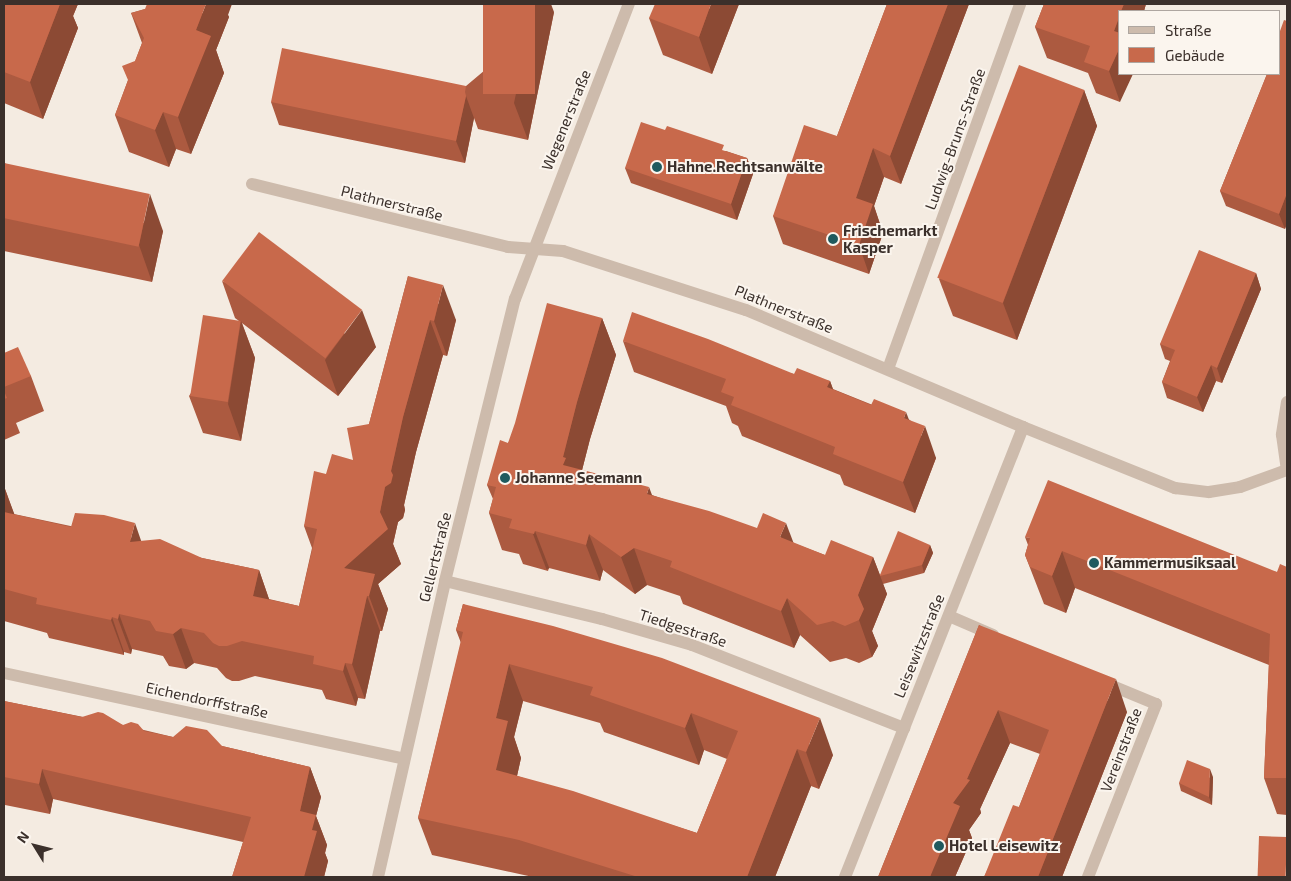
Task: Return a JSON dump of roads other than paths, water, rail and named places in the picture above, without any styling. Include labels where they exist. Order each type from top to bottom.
[{"type":"street","name":"Wegenerstraße","points":[[534,248],[630,4]]},
{"type":"street","name":"Ludwig-Bruns-Straße","points":[[888,369],[1020,4]]},
{"type":"street","name":"Plathnerstraße","points":[[252,184],[508,247],[563,251],[746,310],[1023,427],[1175,488],[1209,492],[1240,487],[1287,470]]},
{"type":"street","name":"Gellertstraße","points":[[378,877],[445,581],[515,299],[534,248]]},
{"type":"street","points":[[1287,402],[1282,435],[1287,470]]},
{"type":"street","name":"Leisewitzstraße","points":[[845,877],[1023,427]]},
{"type":"street","name":"Tiedgestraße","points":[[445,581],[602,619],[692,645],[904,728]]},
{"type":"street","points":[[949,616],[1001,639]]},
{"type":"street","name":"Eichendorffstraße","points":[[4,672],[404,759]]},
{"type":"street","name":"Vereinstraße","points":[[1088,877],[1156,704],[1092,677]]},
{"type":"place","name":"Hahne.Rechtsanwälte","points":[[657,167]]},
{"type":"place","name":"Frischemarkt Kasper","points":[[833,239]]},
{"type":"place","name":"Johanne Seemann","points":[[505,478]]},
{"type":"place","name":"Kammermusiksaal","points":[[1094,563]]},
{"type":"place","name":"Hotel Leisewitz","points":[[939,846]]}]
